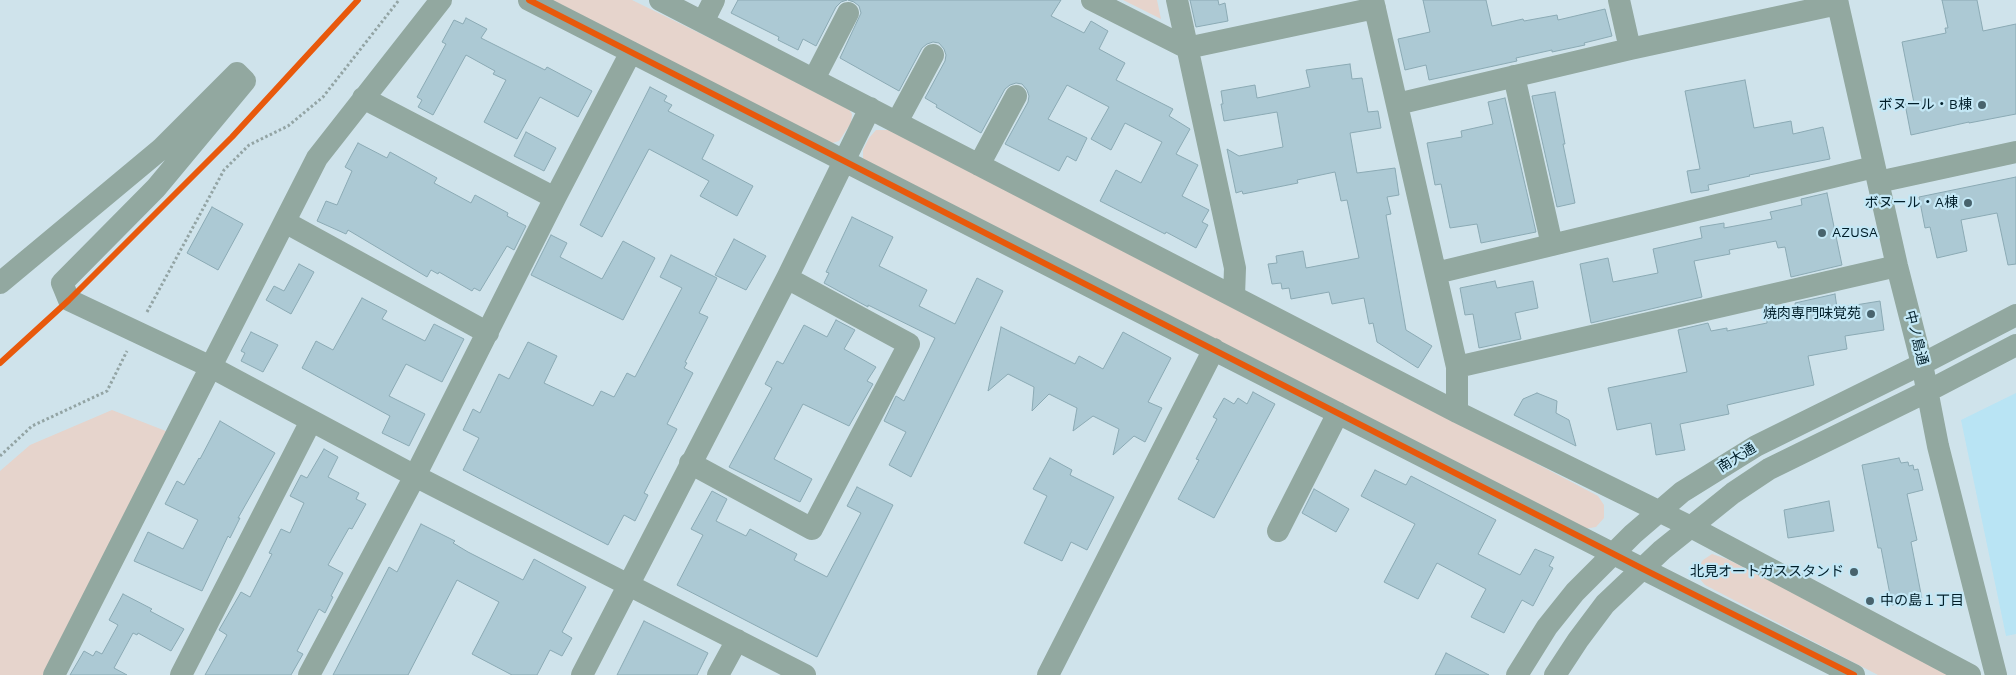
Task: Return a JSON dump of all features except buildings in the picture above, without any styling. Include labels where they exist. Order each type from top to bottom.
[{"type":"street","points":[[54,675],[317,158],[441,0]]},
{"type":"street","points":[[529,0],[1613,554],[1854,675]]},
{"type":"street","points":[[660,0],[1457,412],[1691,527],[1970,675]]},
{"type":"street","points":[[703,22],[714,0]]},
{"type":"street","points":[[1092,0],[1187,48],[1374,4],[1458,367],[1457,412]]},
{"type":"street","points":[[1176,0],[1235,268],[1234,296]]},
{"type":"street","points":[[1619,0],[1630,49]]},
{"type":"street","points":[[1397,104],[1837,2]]},
{"type":"street","name":"中ノ島通","points":[[1837,2],[1897,266],[1922,364],[1938,446],[1996,675]]},
{"type":"street","points":[[814,79],[848,13]]},
{"type":"street","points":[[309,675],[415,476],[631,52]]},
{"type":"street","points":[[897,122],[933,55]]},
{"type":"street","points":[[0,283],[160,149],[237,73],[245,81],[156,188],[62,283],[70,300],[211,367],[415,476],[805,675]]},
{"type":"street","points":[[1514,76],[1552,245]]},
{"type":"street","points":[[979,165],[1016,96]]},
{"type":"street","points":[[363,98],[555,198]]},
{"type":"street","points":[[582,675],[787,278],[870,108]]},
{"type":"street","points":[[1436,273],[1552,245],[1876,174],[2016,152]]},
{"type":"street","points":[[285,222],[488,333]]},
{"type":"street","points":[[1458,367],[1897,266]]},
{"type":"street","points":[[690,464],[812,529],[900,362],[909,344],[787,278]]},
{"type":"street","name":"南大通","points":[[1517,675],[1553,620],[1575,592],[1613,554],[1682,492],[1756,446],[2016,315]]},
{"type":"street","name":"南大通","points":[[1555,675],[1605,604],[1662,550],[1734,493],[1769,469],[1928,391],[2016,345]]},
{"type":"street","points":[[1048,675],[1214,349]]},
{"type":"street","points":[[1278,531],[1338,412]]},
{"type":"street","points":[[182,675],[312,420]]},
{"type":"street","points":[[718,675],[737,640]]},
{"type":"path","points":[[0,456],[32,426],[107,391],[136,332],[224,170],[249,145],[288,126],[323,97],[399,0]]},
{"type":"shaded area","points":[[544,0],[632,0],[846,105],[852,114],[851,123],[839,141],[832,143]]},
{"type":"shaded area","points":[[1123,0],[1157,0],[1161,19]]},
{"type":"shaded area","points":[[876,130],[891,130],[1248,312],[1598,496],[1604,505],[1604,518],[1596,527],[1584,529],[863,159],[863,150],[869,138]]},
{"type":"shaded area","points":[[2016,393],[2016,634],[2006,636],[1961,420]]},
{"type":"shaded area","points":[[112,410],[176,435],[54,675],[0,675],[0,471],[30,445]]},
{"type":"shaded area","points":[[1712,554],[1727,559],[1954,675],[1878,675],[1705,585],[1699,578],[1698,568],[1703,560]]},
{"type":"cycle path","points":[[0,363],[69,300],[232,137],[358,0]]},
{"type":"cycle path","points":[[529,0],[1854,675]]},
{"type":"place","name":"ボヌール・B棟","points":[[1982,105]]},
{"type":"place","name":"ボヌール・A棟","points":[[1968,203]]},
{"type":"place","name":"AZUSA","points":[[1822,233]]},
{"type":"place","name":"焼肉専門味覚苑","points":[[1871,314]]},
{"type":"place","name":"北見オートガススタンド","points":[[1854,572]]},
{"type":"place","name":"中の島１丁目","points":[[1870,601]]}]
